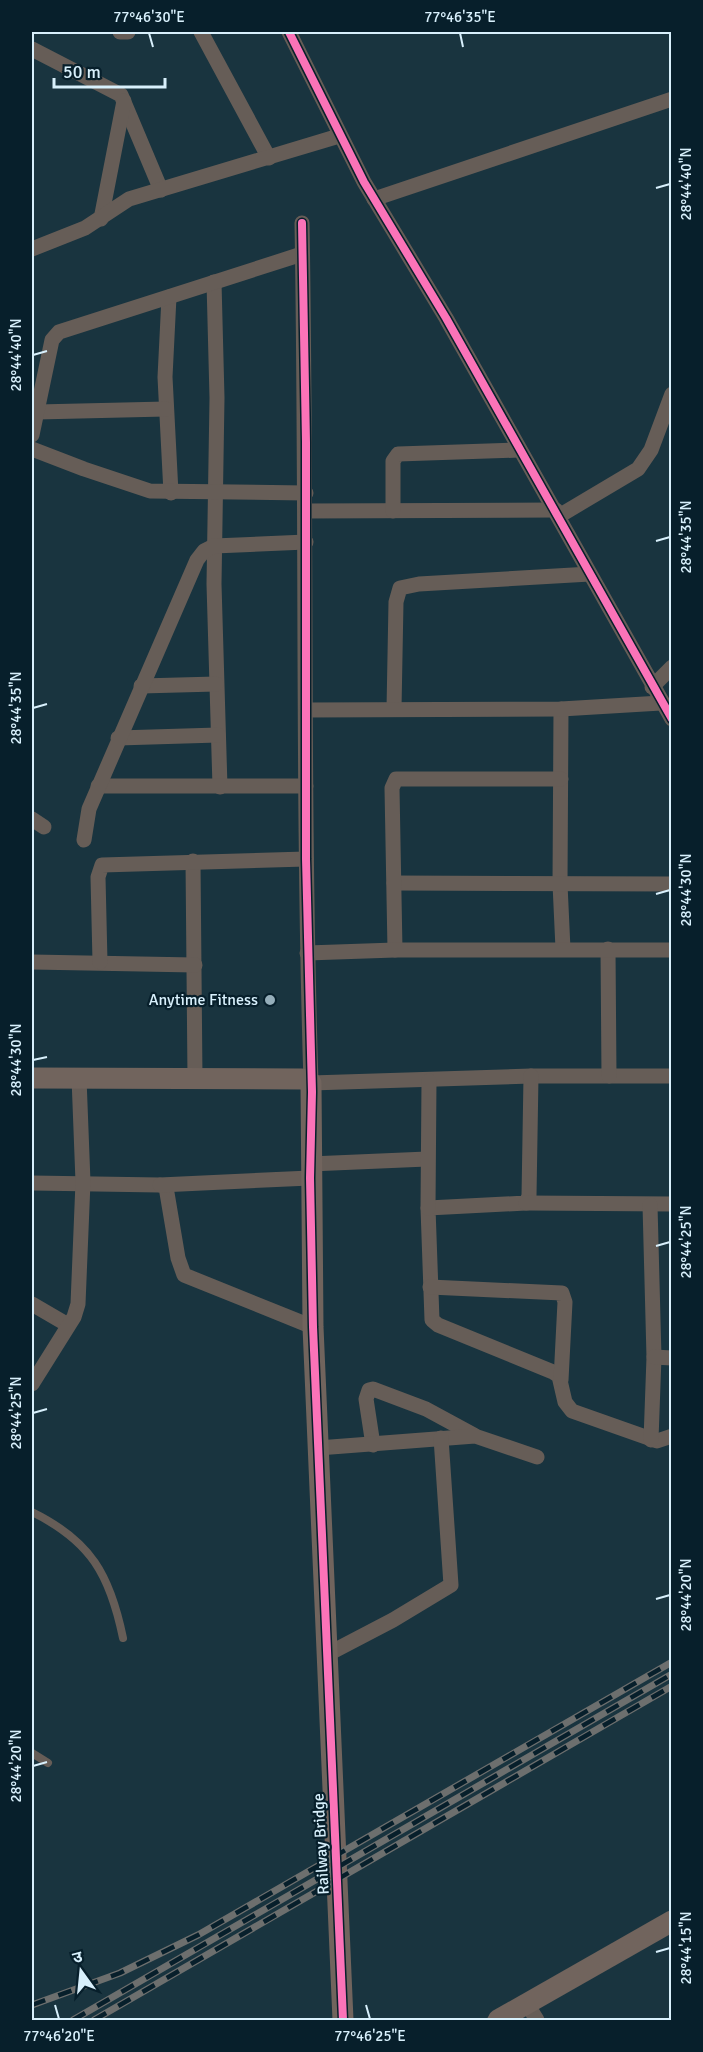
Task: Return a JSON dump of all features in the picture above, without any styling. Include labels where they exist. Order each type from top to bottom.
[{"type":"street","points":[[120,32],[128,32]]},
{"type":"street","points":[[201,32],[269,158]]},
{"type":"street","points":[[289,32],[339,136],[374,199],[446,318],[672,719]]},
{"type":"street","points":[[32,55],[32,49],[116,91],[124,100],[162,190]]},
{"type":"street","points":[[374,199],[672,99]]},
{"type":"street","points":[[101,219],[124,100]]},
{"type":"street","points":[[32,249],[101,219],[129,199],[339,136]]},
{"type":"street","points":[[302,223],[306,493],[306,859],[311,1083]]},
{"type":"street","points":[[32,435],[54,336],[302,254]]},
{"type":"street","points":[[214,282],[218,398],[214,546],[220,787]]},
{"type":"street","points":[[169,297],[166,409],[171,493]]},
{"type":"street","points":[[306,511],[557,513],[638,469],[651,450],[672,394]]},
{"type":"street","points":[[36,411],[166,409]]},
{"type":"street","points":[[32,449],[125,484],[171,493],[306,493]]},
{"type":"street","points":[[393,511],[393,461],[398,454],[520,450]]},
{"type":"street","points":[[84,840],[88,810],[197,560],[204,551],[214,546],[306,542]]},
{"type":"street","points":[[394,709],[396,602],[400,588],[419,584],[590,574]]},
{"type":"street","points":[[652,687],[672,667]]},
{"type":"street","points":[[141,686],[216,684]]},
{"type":"street","points":[[306,710],[561,709],[661,703]]},
{"type":"street","points":[[561,709],[560,884],[563,949]]},
{"type":"street","points":[[118,738],[218,735]]},
{"type":"street","points":[[395,950],[392,788],[396,779],[561,779]]},
{"type":"street","points":[[98,786],[306,786]]},
{"type":"street","points":[[100,962],[98,877],[102,865],[306,859]]},
{"type":"street","points":[[193,861],[195,1078]]},
{"type":"street","points":[[394,883],[672,884]]},
{"type":"street","points":[[608,949],[609,1076]]},
{"type":"street","points":[[307,953],[395,950],[672,950]]},
{"type":"street","points":[[32,962],[195,965]]},
{"type":"street","points":[[526,1203],[529,1196],[531,1076]]},
{"type":"street","points":[[32,1078],[302,1079],[311,1083],[531,1076],[672,1076]]},
{"type":"street","points":[[32,1384],[78,1304],[81,1282],[82,1182],[79,1078]]},
{"type":"street","points":[[429,1081],[427,1159],[430,1315],[438,1325],[553,1372],[561,1380]]},
{"type":"street","name":"Railway Bridge","points":[[311,1083],[313,1327],[342,2015]]},
{"type":"street","points":[[32,1183],[160,1185],[427,1159]]},
{"type":"street","points":[[160,1185],[166,1187],[169,1194],[178,1258],[184,1275],[313,1327]]},
{"type":"street","points":[[428,1208],[526,1203],[672,1204]]},
{"type":"street","points":[[650,1205],[654,1357],[651,1440]]},
{"type":"street","points":[[430,1287],[562,1293],[565,1302],[561,1380],[565,1402],[572,1411],[651,1440],[665,1440],[672,1436]]},
{"type":"street","points":[[32,1304],[68,1325]]},
{"type":"street","points":[[654,1357],[672,1358]]},
{"type":"street","points":[[373,1445],[366,1399],[369,1390],[373,1389],[426,1409],[475,1436],[537,1457]]},
{"type":"street","points":[[318,1448],[475,1436]]},
{"type":"street","points":[[327,1655],[393,1620],[451,1585],[441,1438]]},
{"type":"street","points":[[498,2020],[532,2012],[672,1921]]},
{"type":"lane","points":[[32,1512],[76,1539],[91,1557],[115,1601],[123,1638]]},
{"type":"lane","points":[[32,1753],[48,1762]]},
{"type":"railway","points":[[32,2005],[120,1973],[198,1935],[672,1662]]},
{"type":"railway","points":[[73,2020],[672,1674]]},
{"type":"railway","points":[[94,2020],[672,1686]]},
{"type":"cycle path","points":[[289,32],[364,182],[446,318],[672,719]]},
{"type":"cycle path","points":[[302,223],[306,442],[306,859],[312,1092],[310,1178],[313,1327],[343,2020]]},
{"type":"place","name":"Anytime Fitness","points":[[270,1000]]}]
